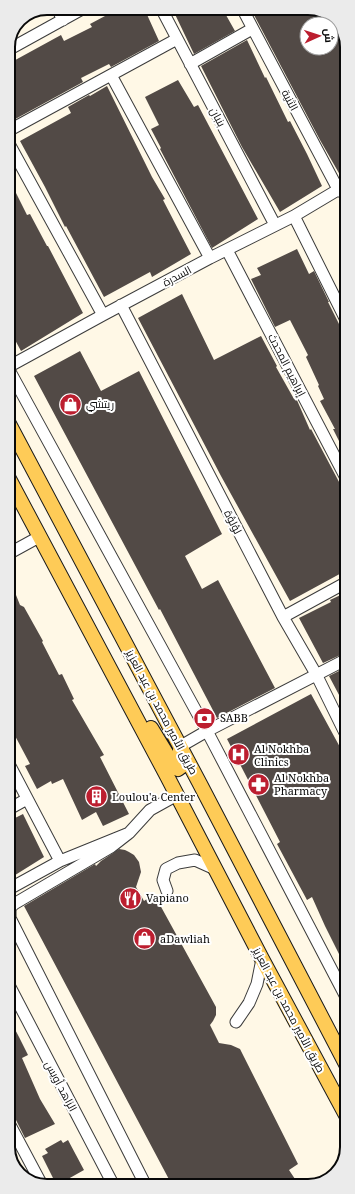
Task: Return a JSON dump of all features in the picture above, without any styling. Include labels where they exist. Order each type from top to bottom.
[{"type":"main road","name":"طريق الأمير محمد بن عبد العزيز","points":[[15,435],[181,746],[340,1053]]},
{"type":"main road","name":"طريق الأمير محمد بن عبد العزيز","points":[[15,491],[340,1104]]},
{"type":"main road","points":[[132,710],[152,728],[174,766],[178,768],[183,764],[180,755],[181,746]]},
{"type":"street","points":[[60,15],[63,20]]},
{"type":"street","points":[[15,46],[72,15]]},
{"type":"street","name":"بنبان","points":[[165,15],[275,225]]},
{"type":"street","name":"الثنية","points":[[245,15],[340,184]]},
{"type":"street","points":[[190,64],[252,29]]},
{"type":"street","points":[[15,127],[178,39]]},
{"type":"street","points":[[111,75],[210,258]]},
{"type":"street","points":[[15,155],[103,314]]},
{"type":"street","name":"السدرة","points":[[15,364],[103,314],[294,216],[340,189]]},
{"type":"street","points":[[294,216],[340,308]]},
{"type":"street","name":"إبراهيم المحدث","points":[[227,250],[340,468]]},
{"type":"street","name":"لؤلؤة","points":[[122,305],[283,617],[316,674],[340,722]]},
{"type":"street","points":[[15,381],[207,730],[340,986]]},
{"type":"street","points":[[15,550],[39,537]]},
{"type":"street","points":[[283,617],[340,586]]},
{"type":"street","points":[[181,746],[207,730],[340,662]]},
{"type":"street","points":[[15,777],[60,861]]},
{"type":"street","points":[[15,903],[111,847],[129,833],[150,810],[177,795]]},
{"type":"street","points":[[15,806],[27,799]]},
{"type":"street","points":[[15,886],[60,861],[129,833]]},
{"type":"street","points":[[166,891],[163,880],[166,869],[178,863],[196,860],[215,868]]},
{"type":"street","points":[[15,928],[142,1179]]},
{"type":"street","points":[[236,1022],[250,1003],[257,984],[262,959]]},
{"type":"street","name":"الزاهد أويس","points":[[15,998],[110,1179]]},
{"type":"street","points":[[15,1135],[38,1177]]},
{"type":"street","points":[[106,1172],[107,1179]]},
{"type":"building","points":[[107,15],[147,15],[159,41],[111,67],[109,64],[81,78],[83,82],[15,119],[15,60],[61,35],[64,41],[92,27],[90,24]]},
{"type":"building","points":[[175,15],[226,15],[235,31],[194,54]]},
{"type":"building","points":[[254,15],[314,16],[299,16],[299,56],[339,56],[339,41],[340,175]]},
{"type":"building","points":[[247,40],[265,78],[266,77],[288,122],[290,121],[322,186],[280,212],[242,147],[201,66]]},
{"type":"building","points":[[178,80],[194,107],[198,105],[258,219],[212,248],[151,129],[159,125],[145,97]]},
{"type":"building","points":[[107,86],[152,177],[165,199],[163,200],[191,254],[152,277],[150,272],[104,297],[20,141],[71,113],[68,107]]},
{"type":"building","points":[[15,191],[27,215],[30,214],[48,246],[83,313],[21,351],[15,340]]},
{"type":"building","points":[[297,249],[309,274],[314,271],[329,302],[340,326],[340,443],[333,429],[335,429],[320,401],[324,399],[306,357],[308,355],[290,320],[275,327],[251,279],[261,275],[257,268]]},
{"type":"building","points":[[182,294],[214,360],[261,336],[294,399],[296,398],[310,430],[311,429],[340,484],[340,574],[290,601],[221,476],[138,318]]},
{"type":"building","points":[[80,351],[101,391],[139,371],[222,534],[185,556],[202,589],[218,580],[275,688],[217,718],[34,376]]},
{"type":"building","points":[[15,595],[20,605],[24,607],[43,641],[42,642],[59,675],[62,674],[74,699],[72,700],[104,755],[100,757],[129,814],[103,826],[96,812],[82,820],[63,779],[52,784],[51,781],[37,789],[25,766],[30,764],[15,736]]},
{"type":"building","points":[[340,595],[340,655],[323,663],[299,618],[331,602],[330,600]]},
{"type":"building","points":[[340,670],[340,697],[329,676]]},
{"type":"building","points":[[311,694],[340,747],[340,956],[312,897],[307,900],[277,844],[280,842],[227,739]]},
{"type":"building","points":[[23,814],[44,857],[15,875],[15,818]]},
{"type":"building","points":[[119,849],[125,850],[134,855],[139,862],[141,872],[136,887],[144,901],[154,894],[216,1007],[216,1015],[210,1025],[219,1043],[231,1045],[240,1049],[298,1164],[289,1170],[295,1179],[169,1179],[24,906],[95,864],[96,866]]},
{"type":"building","points":[[15,1030],[28,1055],[22,1058],[40,1099],[55,1124],[25,1138],[15,1118]]},
{"type":"building","points":[[61,1140],[63,1143],[68,1140],[84,1170],[68,1179],[54,1179],[42,1156],[48,1153],[45,1149]]},
{"type":"place","name":"ريتشي","points":[[71,404]]},
{"type":"place","name":"SABB","points":[[204,718]]},
{"type":"place","name":"Al Nokhba Clinics","points":[[239,755]]},
{"type":"place","name":"Al Nokhba Pharmacy","points":[[258,784]]},
{"type":"place","name":"Loulou'a Center","points":[[96,797]]},
{"type":"place","name":"Vapiano","points":[[131,898]]},
{"type":"place","name":"aDawliah","points":[[144,939]]}]
